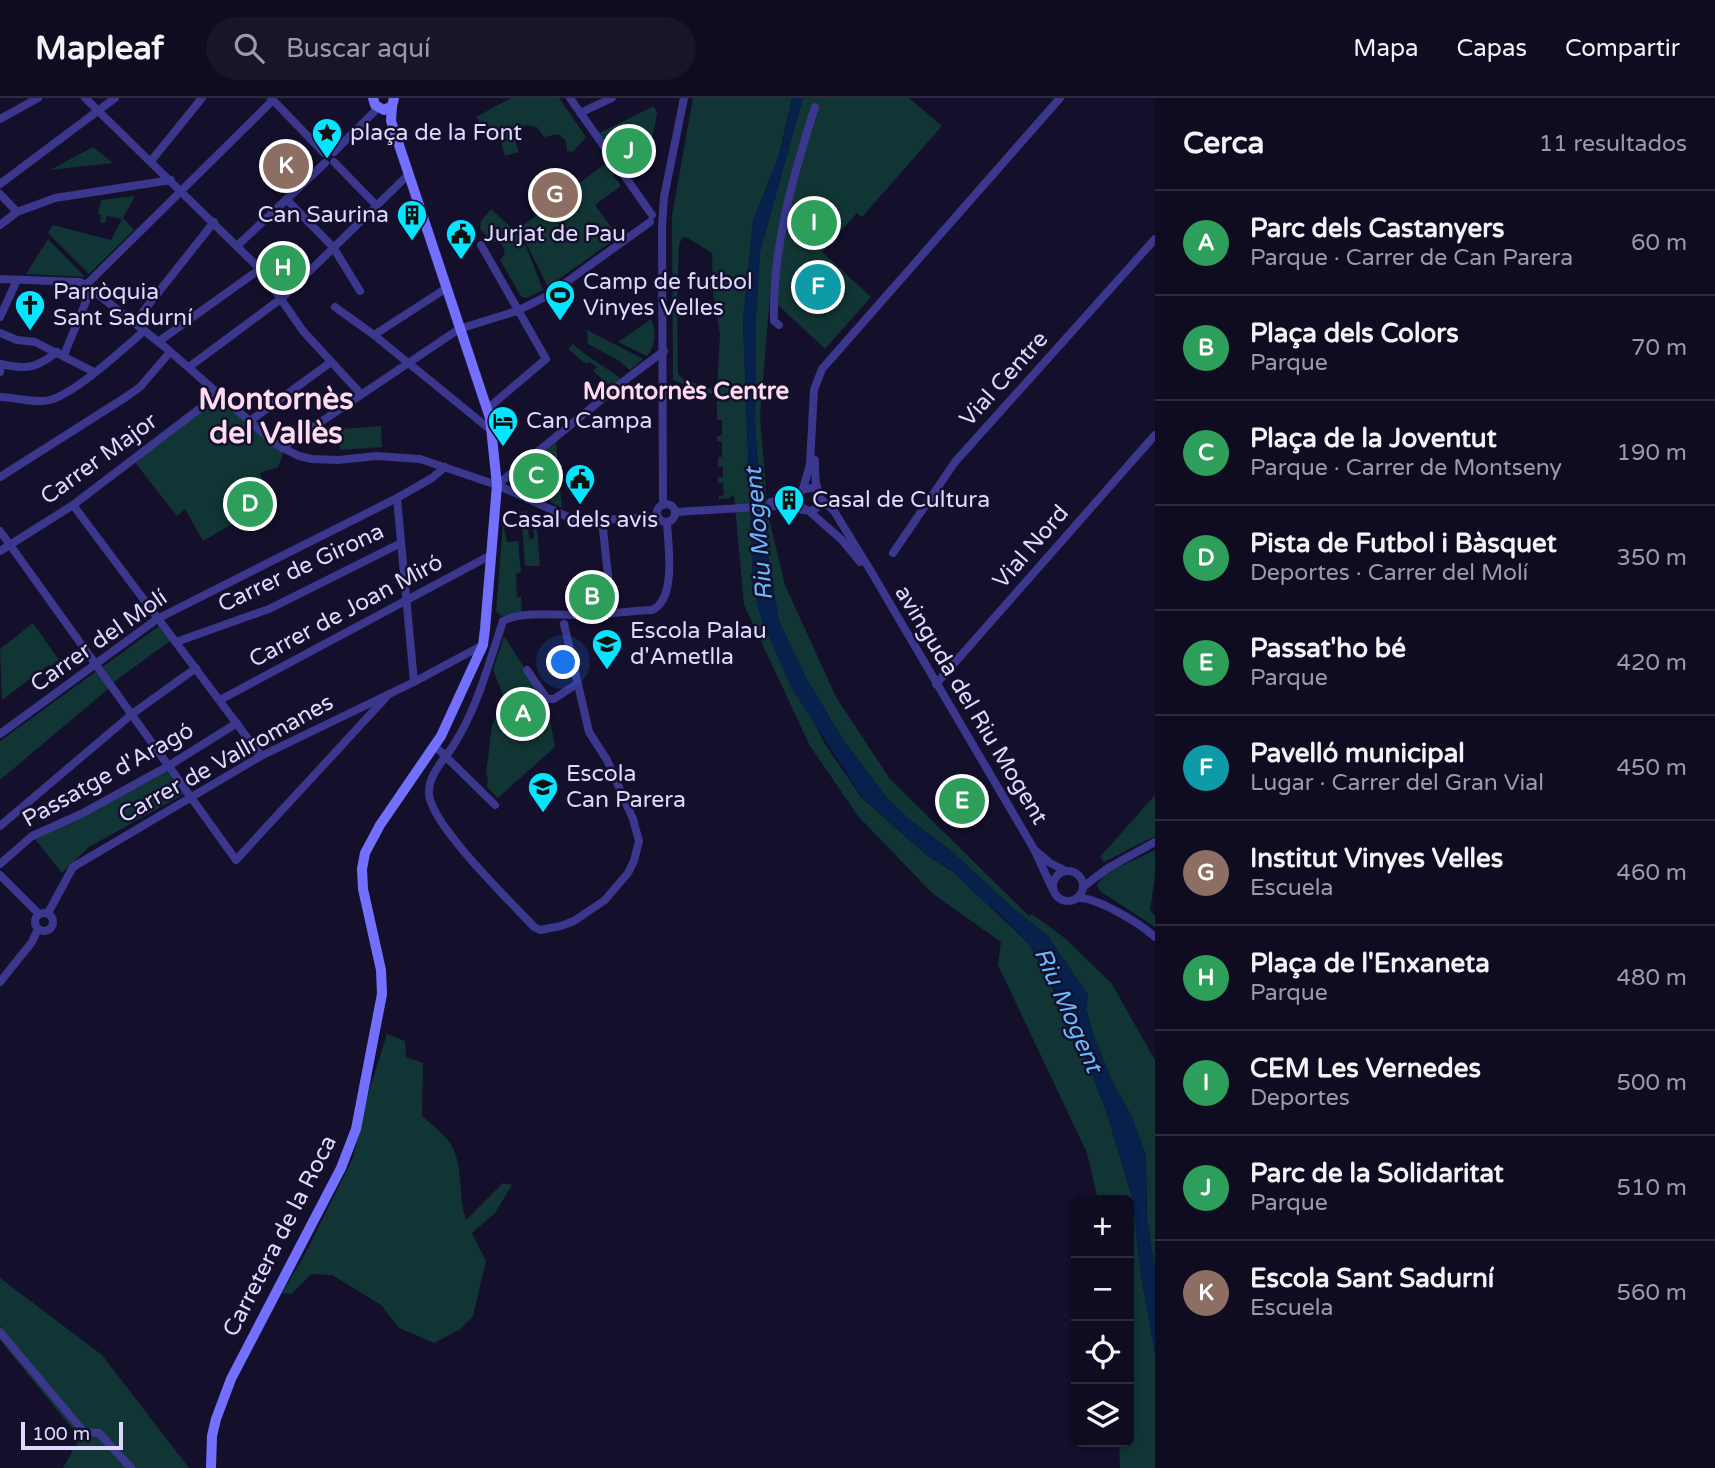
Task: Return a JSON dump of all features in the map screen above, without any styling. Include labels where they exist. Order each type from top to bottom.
[{"type":"street","points":[[0,119],[38,98]]},
{"type":"street","points":[[85,98],[260,269],[303,331],[361,394]]},
{"type":"street","points":[[0,184],[115,98]]},
{"type":"street","points":[[151,160],[202,98]]},
{"type":"street","points":[[570,98],[651,218],[653,225],[662,226]]},
{"type":"street","points":[[580,113],[612,98]]},
{"type":"street","points":[[658,517],[658,510],[663,505],[662,214],[684,98]]},
{"type":"street","points":[[675,512],[734,508],[741,505],[779,504],[806,511],[819,507],[813,439],[814,390],[822,369],[1060,98]]},
{"type":"street","points":[[1,368],[40,366],[61,354],[89,287],[272,99],[324,152]]},
{"type":"street","points":[[334,152],[387,102]]},
{"type":"street","points":[[387,102],[408,175],[487,409],[492,431],[498,485],[483,645],[435,746],[495,805]]},
{"type":"street","points":[[779,325],[774,321],[773,285],[796,165],[815,107]]},
{"type":"street","points":[[324,152],[334,152]]},
{"type":"street","points":[[324,152],[322,158],[376,205]]},
{"type":"street","points":[[237,246],[286,199],[336,158],[334,152]]},
{"type":"street","points":[[189,367],[282,298],[408,175]]},
{"type":"street","points":[[0,225],[17,212],[55,198],[171,180]]},
{"type":"street","points":[[0,194],[17,212]]},
{"type":"street","points":[[286,199],[333,247],[360,291]]},
{"type":"street","points":[[282,448],[459,330],[517,311],[547,296],[651,218],[662,214]]},
{"type":"street","points":[[134,323],[214,222]]},
{"type":"street","name":"Vial Centre","points":[[893,553],[955,462],[1155,239]]},
{"type":"street","points":[[481,245],[546,359],[487,409]]},
{"type":"street","points":[[158,342],[260,269]]},
{"type":"street","points":[[0,279],[80,282],[89,287],[189,367],[282,448],[299,456],[338,460],[377,456],[420,460],[498,485],[576,521],[658,517],[667,522],[672,520],[675,512]]},
{"type":"street","points":[[0,317],[17,280]]},
{"type":"street","points":[[374,335],[445,289]]},
{"type":"street","points":[[335,307],[374,335],[492,431]]},
{"type":"street","points":[[0,397],[47,401],[60,396],[144,331]]},
{"type":"street","points":[[0,333],[17,340],[35,342],[94,372]]},
{"type":"street","points":[[498,485],[664,351]]},
{"type":"street","points":[[0,477],[126,397],[149,377],[170,352]]},
{"type":"street","points":[[250,421],[331,362]]},
{"type":"street","name":"Carrer Major","points":[[0,551],[73,505],[219,394]]},
{"type":"street","name":"Vial Nord","points":[[936,684],[1155,435]]},
{"type":"street","points":[[806,511],[797,502],[810,464],[813,439]]},
{"type":"street","name":"Carrer del Molí","points":[[0,734],[158,619],[397,498],[432,478],[445,467]]},
{"type":"street","points":[[779,504],[810,487],[820,495]]},
{"type":"street","name":"avinguda del Riu Mogent","points":[[820,495],[836,514],[1034,849],[1053,890]]},
{"type":"street","points":[[397,498],[414,682]]},
{"type":"street","points":[[73,505],[261,756]]},
{"type":"street","points":[[663,505],[671,506],[675,512]]},
{"type":"street","name":"avinguda del Riu Mogent","points":[[806,511],[842,540],[875,581]]},
{"type":"street","points":[[825,524],[833,525],[836,514]]},
{"type":"street","points":[[602,520],[612,612]]},
{"type":"street","points":[[563,618],[589,733],[607,760],[633,819],[639,841],[628,873],[605,900],[574,921],[549,930],[540,930],[534,927],[448,834],[428,796],[430,781],[455,742],[489,669],[503,621],[509,618],[544,615],[563,618],[652,610],[659,607],[667,592],[667,522]]},
{"type":"street","points":[[0,530],[236,860],[389,694]]},
{"type":"street","name":"Carrer de Girona","points":[[176,642],[269,609],[401,544]]},
{"type":"street","name":"Carrer de Joan Miró","points":[[220,700],[491,555]]},
{"type":"street","name":"Carrer de Vallromanes","points":[[43,914],[74,867],[261,756],[414,682],[483,645]]},
{"type":"street","points":[[0,826],[132,714],[196,668]]},
{"type":"street","points":[[527,670],[547,699],[554,699],[578,683]]},
{"type":"street","name":"Passatge d'Aragó","points":[[0,864],[32,836],[70,820],[170,765],[237,723]]},
{"type":"street","name":"Carretera de la Roca","points":[[211,1468],[214,1428],[226,1390],[341,1168],[356,1129],[382,994],[381,970],[363,889],[362,869],[365,853],[380,825],[435,746]]},
{"type":"street","points":[[1078,898],[1083,887],[1108,868],[1155,842]]},
{"type":"street","name":"avinguda del Riu Mogent","points":[[1034,849],[1050,863],[1066,871]]},
{"type":"street","points":[[1100,903],[1086,898],[1065,901],[1057,897],[1053,890],[1055,877],[1066,871],[1087,874],[1108,868]]},
{"type":"street","points":[[1077,874],[1083,887],[1100,903],[1155,937]]},
{"type":"street","points":[[0,875],[53,920],[52,926],[47,930],[38,929]]},
{"type":"street","points":[[38,929],[34,921],[43,914]]},
{"type":"street","points":[[0,982],[32,942],[38,929]]},
{"type":"street","points":[[0,1332],[84,1432],[99,1433],[131,1468]]},
{"type":"green space","points":[[511,98],[559,98],[586,137],[573,152],[567,151],[566,141],[561,136],[556,134],[544,137],[537,127],[527,125],[520,129],[516,136],[519,152],[505,156],[498,132],[489,136],[476,117]]},
{"type":"green space","points":[[693,98],[792,98],[779,155],[753,221],[743,320],[753,587],[762,621],[825,744],[861,797],[925,854],[956,874],[1029,944],[1077,1034],[1107,1114],[1131,1195],[1097,1195],[1087,1153],[998,965],[1001,942],[932,893],[858,816],[810,746],[744,605],[734,495],[719,499],[719,496],[724,495],[723,483],[718,483],[718,477],[723,477],[723,467],[718,467],[718,457],[722,457],[722,442],[717,441],[717,436],[722,435],[722,420],[717,420],[717,396],[673,380],[672,215]],"holes":[[[686,237],[712,253],[713,292],[720,334],[717,391],[683,379],[678,374],[677,299],[679,245],[682,238]]]},
{"type":"green space","points":[[803,98],[909,98],[942,126],[862,217],[857,213],[822,252],[871,297],[825,349],[777,304],[771,283],[760,416],[768,515],[785,585],[836,697],[890,779],[1029,916],[1032,914],[1066,939],[1112,984],[1155,1060],[1155,1269],[1147,1219],[1146,1156],[1131,1115],[1111,1079],[1093,1034],[1086,1009],[1088,995],[1047,935],[887,798],[844,741],[806,678],[779,621],[759,485],[755,424],[756,317],[760,251]]},
{"type":"green space","points":[[654,106],[657,113],[647,168],[633,178],[627,177],[597,134]]},
{"type":"green space","points":[[93,147],[113,163],[50,170]]},
{"type":"green space","points":[[605,164],[621,186],[595,205],[618,237],[548,287],[519,233],[521,227]]},
{"type":"green space","points":[[135,196],[123,218],[134,230],[89,274],[48,233],[53,225],[111,240],[122,219],[107,216],[105,223],[100,222],[101,215],[98,214],[101,200]]},
{"type":"green space","points":[[491,209],[515,231],[526,246],[543,290],[527,298],[519,293],[500,260],[505,254],[502,244],[492,241],[480,229],[481,221]]},
{"type":"green space","points":[[48,239],[85,277],[26,274]]},
{"type":"green space","points":[[282,250],[301,270],[285,286],[266,266]]},
{"type":"green space","points":[[651,319],[654,338],[647,356],[618,342]]},
{"type":"green space","points":[[587,330],[643,359],[630,370],[618,360],[588,344]]},
{"type":"green space","points":[[573,344],[621,379],[612,388],[593,371],[597,367],[589,362],[586,364],[568,349]]},
{"type":"green space","points":[[219,394],[285,449],[278,467],[260,473],[271,507],[254,516],[251,513],[203,541],[185,509],[177,516],[133,460]]},
{"type":"green space","points":[[381,426],[382,447],[340,450],[338,429]]},
{"type":"green space","points":[[556,442],[562,508],[509,480]]},
{"type":"green space","points":[[527,511],[529,539],[534,538],[532,516],[536,516],[540,566],[525,566],[521,512]]},
{"type":"green space","points":[[503,523],[507,542],[518,541],[521,572],[516,574],[517,597],[521,597],[522,612],[502,616],[496,612]]},
{"type":"green space","points":[[605,573],[606,588],[601,589],[602,604],[584,606],[581,576]]},
{"type":"green space","points":[[33,623],[59,660],[2,700],[0,649]]},
{"type":"green space","points":[[159,626],[170,641],[111,684],[0,780],[0,741]]},
{"type":"green space","points":[[504,636],[547,703],[555,747],[498,798],[487,787],[486,775],[492,725],[505,700],[493,670]]},
{"type":"green space","points":[[166,770],[184,794],[89,847],[62,873],[34,838],[66,822],[72,823]]},
{"type":"green space","points":[[1155,795],[1155,836],[1104,862],[1100,857]]},
{"type":"green space","points":[[1155,850],[1155,876],[1150,910],[1155,916],[1155,927],[1100,891],[1097,885],[1106,873]]},
{"type":"green space","points":[[387,1034],[405,1041],[406,1057],[423,1063],[422,1116],[453,1147],[459,1167],[466,1220],[503,1183],[512,1185],[495,1213],[472,1233],[486,1261],[473,1316],[459,1330],[434,1343],[399,1328],[381,1305],[332,1275],[312,1274],[291,1294],[282,1293],[305,1254],[353,1158],[369,1091]]},
{"type":"green space","points":[[1134,1210],[1141,1276],[1155,1353],[1155,1468],[1120,1468],[1119,1447],[1134,1447]]},
{"type":"green space","points":[[0,1278],[102,1355],[189,1468],[63,1468],[80,1438],[0,1340],[0,1335],[76,1425],[0,1326]]},
{"type":"water","name":"Riu Mogent","points":[[792,98],[803,98],[760,251],[756,317],[755,424],[759,485],[779,621],[806,678],[844,741],[887,798],[1047,935],[1088,995],[1086,1009],[1093,1034],[1111,1079],[1131,1115],[1146,1156],[1147,1219],[1155,1269],[1155,1353],[1141,1276],[1134,1195],[1077,1034],[1048,977],[1029,944],[999,913],[976,895],[956,874],[925,854],[862,797],[792,689],[762,621],[753,587],[743,320],[753,221],[779,155]]},
{"type":"place","name":"Parc de la Solidaritat","points":[[629,151]]},
{"type":"place","name":"plaça de la Font","points":[[327,160]]},
{"type":"place","name":"Escola Sant Sadurní","points":[[286,166]]},
{"type":"place","name":"Institut Vinyes Velles","points":[[555,195]]},
{"type":"place","name":"CEM Les Vernedes","points":[[814,223]]},
{"type":"place","name":"Can Saurina","points":[[412,242]]},
{"type":"place","name":"Jurjat de Pau","points":[[461,261]]},
{"type":"place","name":"Plaça de l'Enxaneta","points":[[283,268]]},
{"type":"place","name":"Pavelló municipal","points":[[818,287]]},
{"type":"place","name":"Camp de futbol Vinyes Velles","points":[[560,322]]},
{"type":"place","name":"Parròquia Sant Sadurní","points":[[30,332]]},
{"type":"place","name":"Can Campa","points":[[503,448]]},
{"type":"place","name":"Plaça de la Joventut","points":[[536,476]]},
{"type":"place","name":"Pista de Futbol i Bàsquet","points":[[250,504]]},
{"type":"place","name":"Casal dels avis","points":[[580,506]]},
{"type":"place","name":"Casal de Cultura","points":[[789,527]]},
{"type":"place","name":"Plaça dels Colors","points":[[592,597]]},
{"type":"place","name":"Escola Palau d'Ametlla","points":[[607,671]]},
{"type":"place","name":"Parc dels Castanyers","points":[[523,714]]},
{"type":"place","name":"Passat'ho bé","points":[[962,801]]},
{"type":"place","name":"Escola Can Parera","points":[[543,814]]},
{"type":"district","name":"Montornès Centre","points":[[686,391]]},
{"type":"district","name":"Montornès del Vallès","points":[[276,416]]}]
